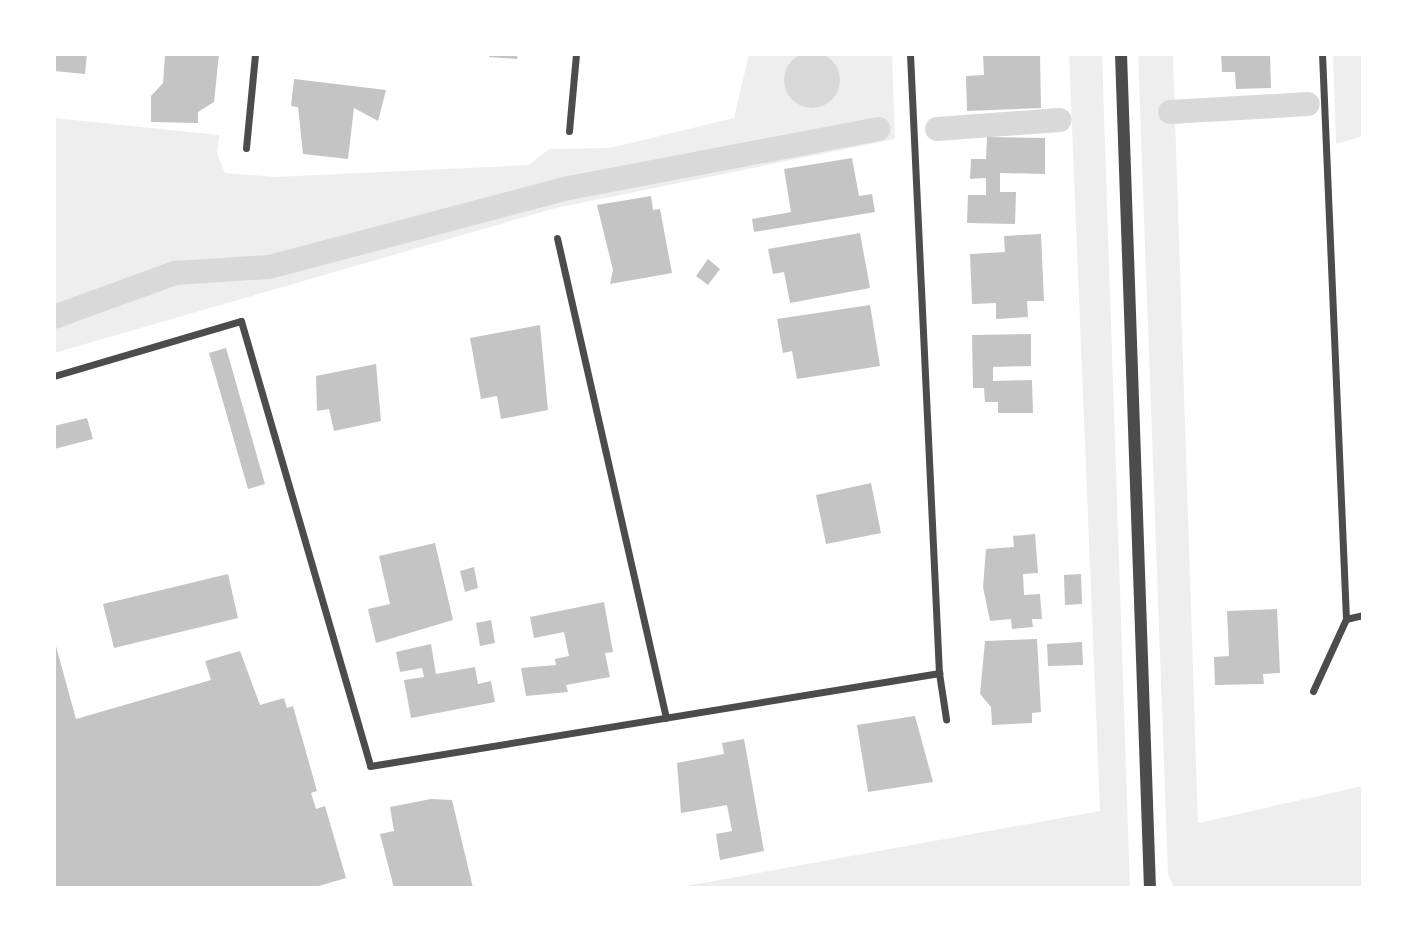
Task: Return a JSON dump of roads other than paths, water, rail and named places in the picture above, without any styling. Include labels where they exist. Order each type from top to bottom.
[{"type":"street","points":[[246,148],[254,54]]},
{"type":"street","points":[[569,131],[576,54]]},
{"type":"street","points":[[910,54],[939,673],[946,719]]},
{"type":"street","points":[[1121,54],[1150,888]]},
{"type":"street","points":[[1313,691],[1346,618],[1321,54]]},
{"type":"street","points":[[557,238],[666,718]]},
{"type":"street","points":[[54,376],[241,321],[370,766],[939,673]]},
{"type":"street","points":[[1346,618],[1363,615]]},
{"type":"waterway","points":[[1170,112],[1308,104]]},
{"type":"waterway","points":[[937,129],[1060,120]]},
{"type":"waterway","points":[[54,317],[175,273],[269,267],[569,188],[878,129]]}]
